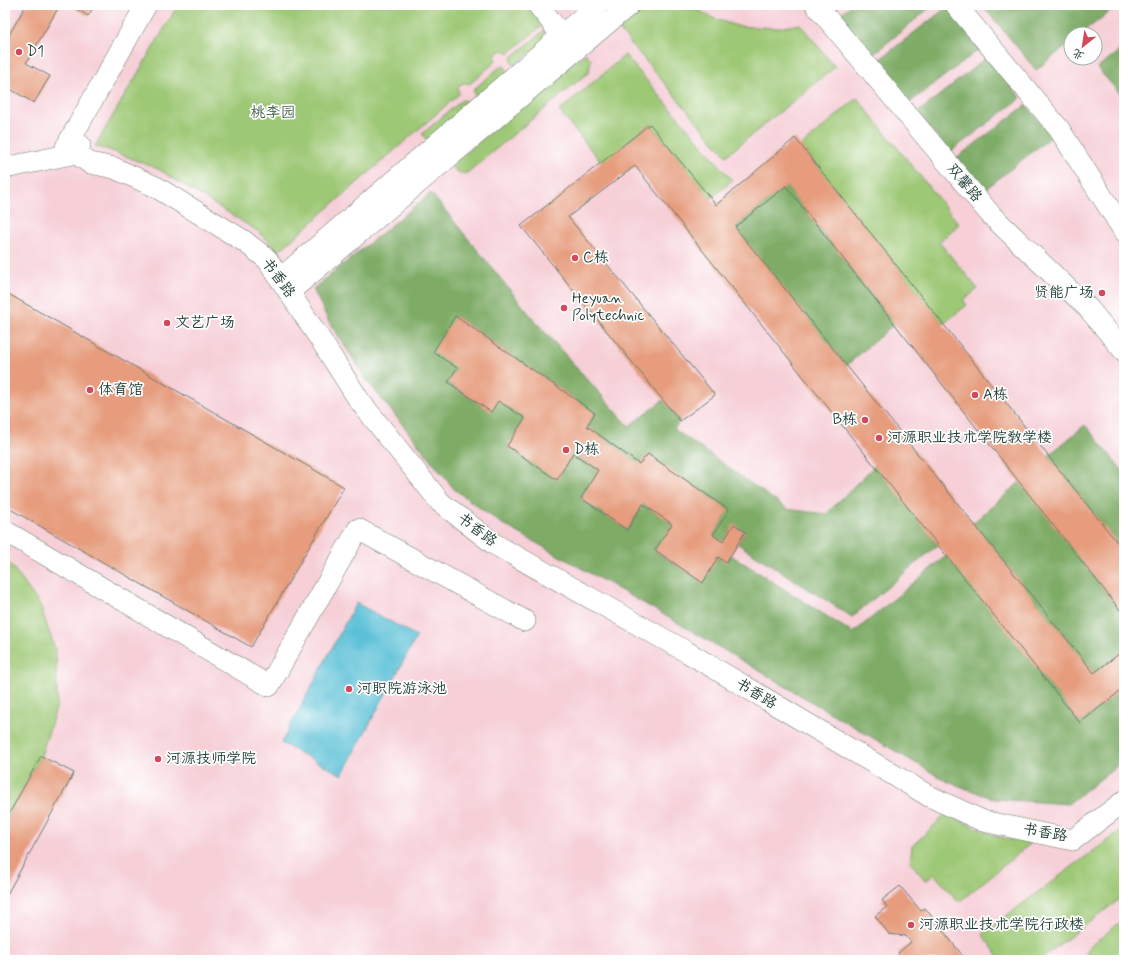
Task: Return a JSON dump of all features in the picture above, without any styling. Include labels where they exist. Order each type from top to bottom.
[{"type":"street","points":[[73,146],[146,5]]},
{"type":"street","points":[[5,168],[73,146],[161,5]]},
{"type":"street","points":[[538,5],[572,40]]},
{"type":"street","points":[[552,5],[572,40]]},
{"type":"street","points":[[572,40],[597,5]]},
{"type":"street","points":[[288,283],[572,40],[629,5]]},
{"type":"street","name":"双馨路","points":[[816,5],[990,215],[1088,308],[1124,351]]},
{"type":"street","points":[[956,5],[1059,129],[1124,231]]},
{"type":"street","points":[[5,158],[73,146]]},
{"type":"street","name":"书香路","points":[[73,146],[120,161],[160,179],[242,230],[272,254],[359,400],[440,502],[494,544],[687,652],[929,796],[984,821],[1073,840],[1124,801]]},
{"type":"street","name":"书香路","points":[[288,283],[328,335],[366,396],[447,496],[499,535],[692,644],[932,788],[986,812],[1070,826],[1124,785]]},
{"type":"street","points":[[5,531],[269,686],[358,529],[525,621]]},
{"type":"shaded area","name":"Heyuan Polytechnic","points":[[5,5],[1124,5],[1124,960],[5,960]]},
{"type":"green space","name":"桃李园","points":[[178,5],[527,5],[543,25],[509,53],[504,50],[498,52],[495,57],[496,61],[470,84],[460,84],[458,89],[459,94],[279,251],[259,232],[158,169],[115,152],[95,146]]},
{"type":"green space","points":[[640,5],[689,5],[715,19],[737,26],[778,28],[800,24],[835,67],[726,156],[616,26]]},
{"type":"green space","points":[[851,5],[933,5],[869,58],[836,17]]},
{"type":"green space","points":[[982,5],[1118,5],[1091,26],[1063,26],[1063,48],[1036,70]]},
{"type":"green space","points":[[947,7],[981,48],[908,104],[875,63]]},
{"type":"green space","points":[[546,29],[551,35],[514,66],[512,57]]},
{"type":"green space","points":[[1124,47],[1124,98],[1097,68],[1103,66],[1103,63]]},
{"type":"green space","points":[[585,53],[591,59],[589,72],[467,173],[459,173],[454,169],[451,165]]},
{"type":"green space","points":[[625,55],[732,180],[711,199],[650,124],[602,163],[559,111]]},
{"type":"green space","points":[[987,57],[1021,98],[950,152],[917,113]]},
{"type":"green space","points":[[501,66],[505,67],[509,71],[478,99],[474,94],[474,89]]},
{"type":"green space","points":[[857,98],[959,224],[939,242],[978,289],[963,300],[967,305],[943,324],[801,146]]},
{"type":"green space","points":[[462,100],[467,101],[471,105],[428,141],[422,134]]},
{"type":"green space","points":[[1026,105],[1052,136],[982,192],[955,159]]},
{"type":"green space","points":[[786,186],[894,324],[846,366],[735,227]]},
{"type":"green space","points":[[431,193],[536,322],[629,426],[663,400],[680,421],[674,429],[787,509],[826,514],[875,465],[938,545],[852,617],[738,544],[745,532],[734,525],[723,542],[713,535],[729,510],[648,454],[639,464],[587,426],[595,413],[455,316],[457,368],[448,383],[491,412],[498,401],[525,418],[507,446],[557,479],[573,453],[598,470],[581,499],[627,530],[643,504],[672,524],[655,551],[702,582],[718,557],[726,562],[731,555],[853,633],[947,555],[1080,723],[1124,688],[1124,761],[1068,804],[994,799],[946,781],[661,613],[499,522],[454,489],[369,383],[329,322],[313,289]]},
{"type":"green space","points":[[1085,425],[1123,471],[1124,470],[1124,551],[1048,456]]},
{"type":"green space","points":[[1020,482],[1124,615],[1124,650],[1094,673],[973,523]]},
{"type":"green space","points":[[5,561],[11,565],[40,605],[56,652],[57,705],[41,756],[5,821]]},
{"type":"green space","points":[[946,814],[996,836],[1030,844],[959,902],[934,874],[926,881],[910,862],[912,846]]},
{"type":"green space","points":[[1124,828],[1124,896],[1039,960],[1001,960],[982,934]]},
{"type":"green space","points":[[1124,919],[1124,960],[1084,960],[1089,947]]},
{"type":"water","name":"河职院游泳池","points":[[356,603],[417,636],[342,775],[281,743]]},
{"type":"building","name":"D1","points":[[26,5],[60,5],[26,63],[50,76],[34,103],[5,86],[5,42]]},
{"type":"building","points":[[70,5],[95,5],[88,16]]},
{"type":"building","name":"河源职业技术学院教学楼","points":[[650,124],[716,205],[795,138],[1124,551],[1124,615],[786,186],[735,227],[1094,673],[1124,650],[1124,688],[1080,723],[635,166],[568,217],[715,395],[680,421],[521,226]]},
{"type":"building","name":"体育馆","points":[[5,292],[344,487],[251,647],[5,506]]},
{"type":"building","name":"D栋","points":[[455,316],[595,413],[587,426],[639,464],[648,454],[729,510],[713,535],[723,542],[734,524],[745,532],[726,563],[718,557],[703,583],[655,550],[672,524],[643,504],[627,530],[581,498],[598,470],[573,453],[557,480],[507,446],[525,418],[498,401],[491,412],[448,382],[457,368],[433,352]]},
{"type":"building","points":[[41,756],[74,773],[5,898],[5,821]]},
{"type":"building","name":"河源职业技术学院行政楼","points":[[900,886],[921,911],[925,908],[966,960],[904,960],[898,953],[911,942],[906,936],[889,934],[875,916],[887,907],[882,900]]},
{"type":"place","name":"D1","points":[[19,52]]},
{"type":"place","name":"C栋","points":[[575,258]]},
{"type":"place","name":"贤能广场","points":[[1102,293]]},
{"type":"place","name":"Heyuan Polytechnic","points":[[564,308]]},
{"type":"place","name":"文艺广场","points":[[167,323]]},
{"type":"place","name":"体育馆","points":[[90,390]]},
{"type":"place","name":"A栋","points":[[975,395]]},
{"type":"place","name":"B栋","points":[[865,420]]},
{"type":"place","name":"河源职业技术学院教学楼","points":[[879,438]]},
{"type":"place","name":"D栋","points":[[566,450]]},
{"type":"place","name":"河职院游泳池","points":[[349,689]]},
{"type":"place","name":"河源技师学院","points":[[158,759]]},
{"type":"place","name":"河源职业技术学院行政楼","points":[[911,925]]}]
